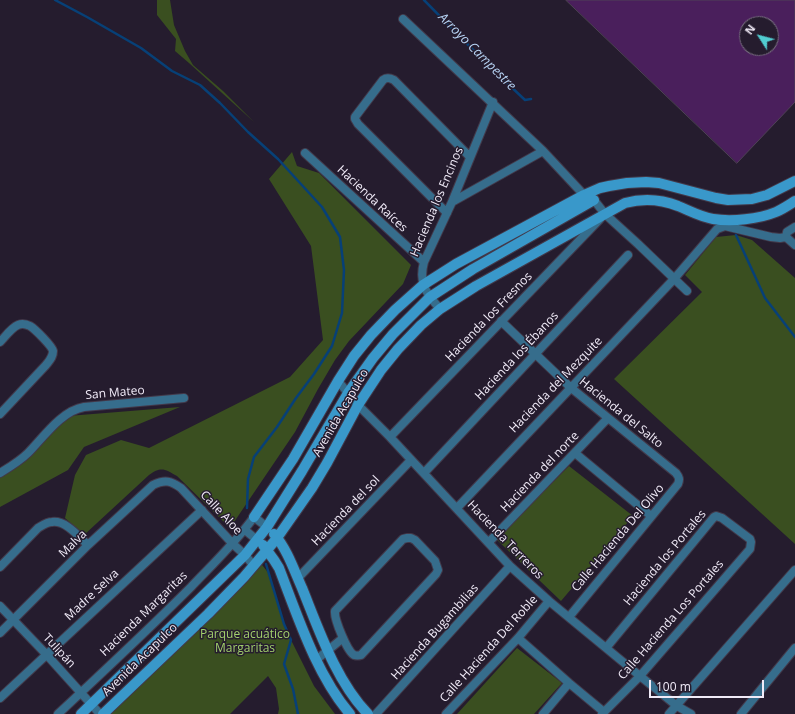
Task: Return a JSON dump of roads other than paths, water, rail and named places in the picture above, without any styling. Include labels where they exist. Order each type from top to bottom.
[{"type":"street","points":[[404,19],[493,102],[543,151],[584,195],[594,200],[605,214],[687,291]]},
{"type":"street","points":[[447,213],[358,124],[355,117],[383,80],[390,78],[394,80],[470,157]]},
{"type":"street","name":"Hacienda los Encinos","points":[[423,285],[422,268],[424,262],[452,202],[493,102]]},
{"type":"street","points":[[452,202],[543,151]]},
{"type":"street","name":"Hacienda Raíces","points":[[305,153],[424,262]]},
{"type":"street","name":"Avenida Acapulco","points":[[254,516],[292,459],[354,356],[371,335],[395,310],[423,285],[456,264],[584,195],[600,188],[627,183],[659,183],[728,200],[752,199],[767,195],[795,181]]},
{"type":"street","name":"Avenida Acapulco","points":[[267,527],[348,393],[373,358],[393,334],[430,297],[473,269],[594,200]]},
{"type":"street","name":"Avenida Acapulco","points":[[101,714],[208,614],[254,566],[277,538],[312,488],[358,405],[381,370],[398,349],[421,325],[440,309],[476,286],[605,214],[636,200],[665,202],[713,219],[726,220],[765,216],[776,212],[795,201]]},
{"type":"street","name":"Hacienda los Fresnos","points":[[390,437],[605,214]]},
{"type":"street","name":"Hacienda del Mezquite","points":[[457,508],[570,387],[674,280],[717,229],[725,226],[771,237],[786,237]]},
{"type":"street","points":[[795,227],[787,232],[786,237],[795,245]]},
{"type":"street","name":"Hacienda los Ébanos","points":[[424,473],[628,256]]},
{"type":"street","points":[[423,285],[430,297],[440,309]]},
{"type":"street","name":"Hacienda del Salto","points":[[501,321],[570,387],[676,473]]},
{"type":"street","points":[[0,342],[19,324],[24,324],[31,326],[51,346],[53,352],[52,358],[0,414]]},
{"type":"street","name":"Hacienda Terreros","points":[[338,381],[358,405],[424,473],[510,566],[549,601],[640,676],[677,706],[691,714]]},
{"type":"street","name":"San Mateo","points":[[0,473],[18,462],[61,420],[72,411],[79,408],[184,398]]},
{"type":"street","name":"Hacienda del norte","points":[[489,542],[608,418]]},
{"type":"street","points":[[575,453],[651,516]]},
{"type":"street","name":"Hacienda del sol","points":[[298,578],[411,460]]},
{"type":"street","name":"Calle Hacienda Del Olivo","points":[[569,617],[678,484],[680,480],[676,473]]},
{"type":"street","name":"Calle Aloe","points":[[166,481],[181,488],[233,544],[245,554],[254,566]]},
{"type":"street","name":"Malva","points":[[0,632],[88,545],[153,484],[166,481]]},
{"type":"street","name":"Madre Selva","points":[[0,698],[202,510]]},
{"type":"street","points":[[254,516],[277,538],[286,552],[327,651],[349,689],[368,714]]},
{"type":"street","name":"Hacienda Margaritas","points":[[58,714],[174,603],[233,544],[254,516]]},
{"type":"street","name":"Hacienda los Portales","points":[[606,648],[714,516],[722,518],[750,539]]},
{"type":"street","points":[[0,567],[38,528],[46,523],[59,522],[66,525],[88,545]]},
{"type":"street","points":[[81,714],[245,554],[267,527]]},
{"type":"street","points":[[245,530],[267,550],[279,568],[316,660],[332,688],[350,714]]},
{"type":"street","points":[[411,538],[415,540],[435,561],[438,570],[436,574],[361,655],[358,656],[352,653],[343,638],[334,613],[336,609],[403,539],[411,538]]},
{"type":"street","name":"Calle Hacienda Los Portales","points":[[603,713],[640,676],[750,549],[750,539]]},
{"type":"street","name":"Hacienda Bugambilias","points":[[376,714],[510,566]]},
{"type":"street","points":[[669,714],[795,570]]},
{"type":"street","name":"Calle Hacienda Del Roble","points":[[446,714],[518,638],[549,601]]},
{"type":"street","name":"Tulipán","points":[[0,606],[101,714]]},
{"type":"street","points":[[316,660],[343,638]]},
{"type":"street","points":[[518,638],[603,713]]},
{"type":"street","points":[[741,714],[795,648]]},
{"type":"street","points":[[543,714],[569,684]]},
{"type":"waterway","points":[[55,0],[141,48],[172,71],[200,85],[278,159],[322,207],[340,237],[344,270],[342,313],[332,346],[277,427],[254,457],[248,479],[247,508]]},
{"type":"waterway","name":"Arroyo Campestre","points":[[424,0],[525,100],[531,99]]},
{"type":"waterway","name":"Arroyo Campestre","points":[[736,235],[765,298],[795,337]]},
{"type":"waterway","points":[[266,564],[284,624],[291,640],[284,664],[293,689],[298,714]]},
{"type":"park label","name":"Parque acuático Margaritas","points":[[245,642]]}]
